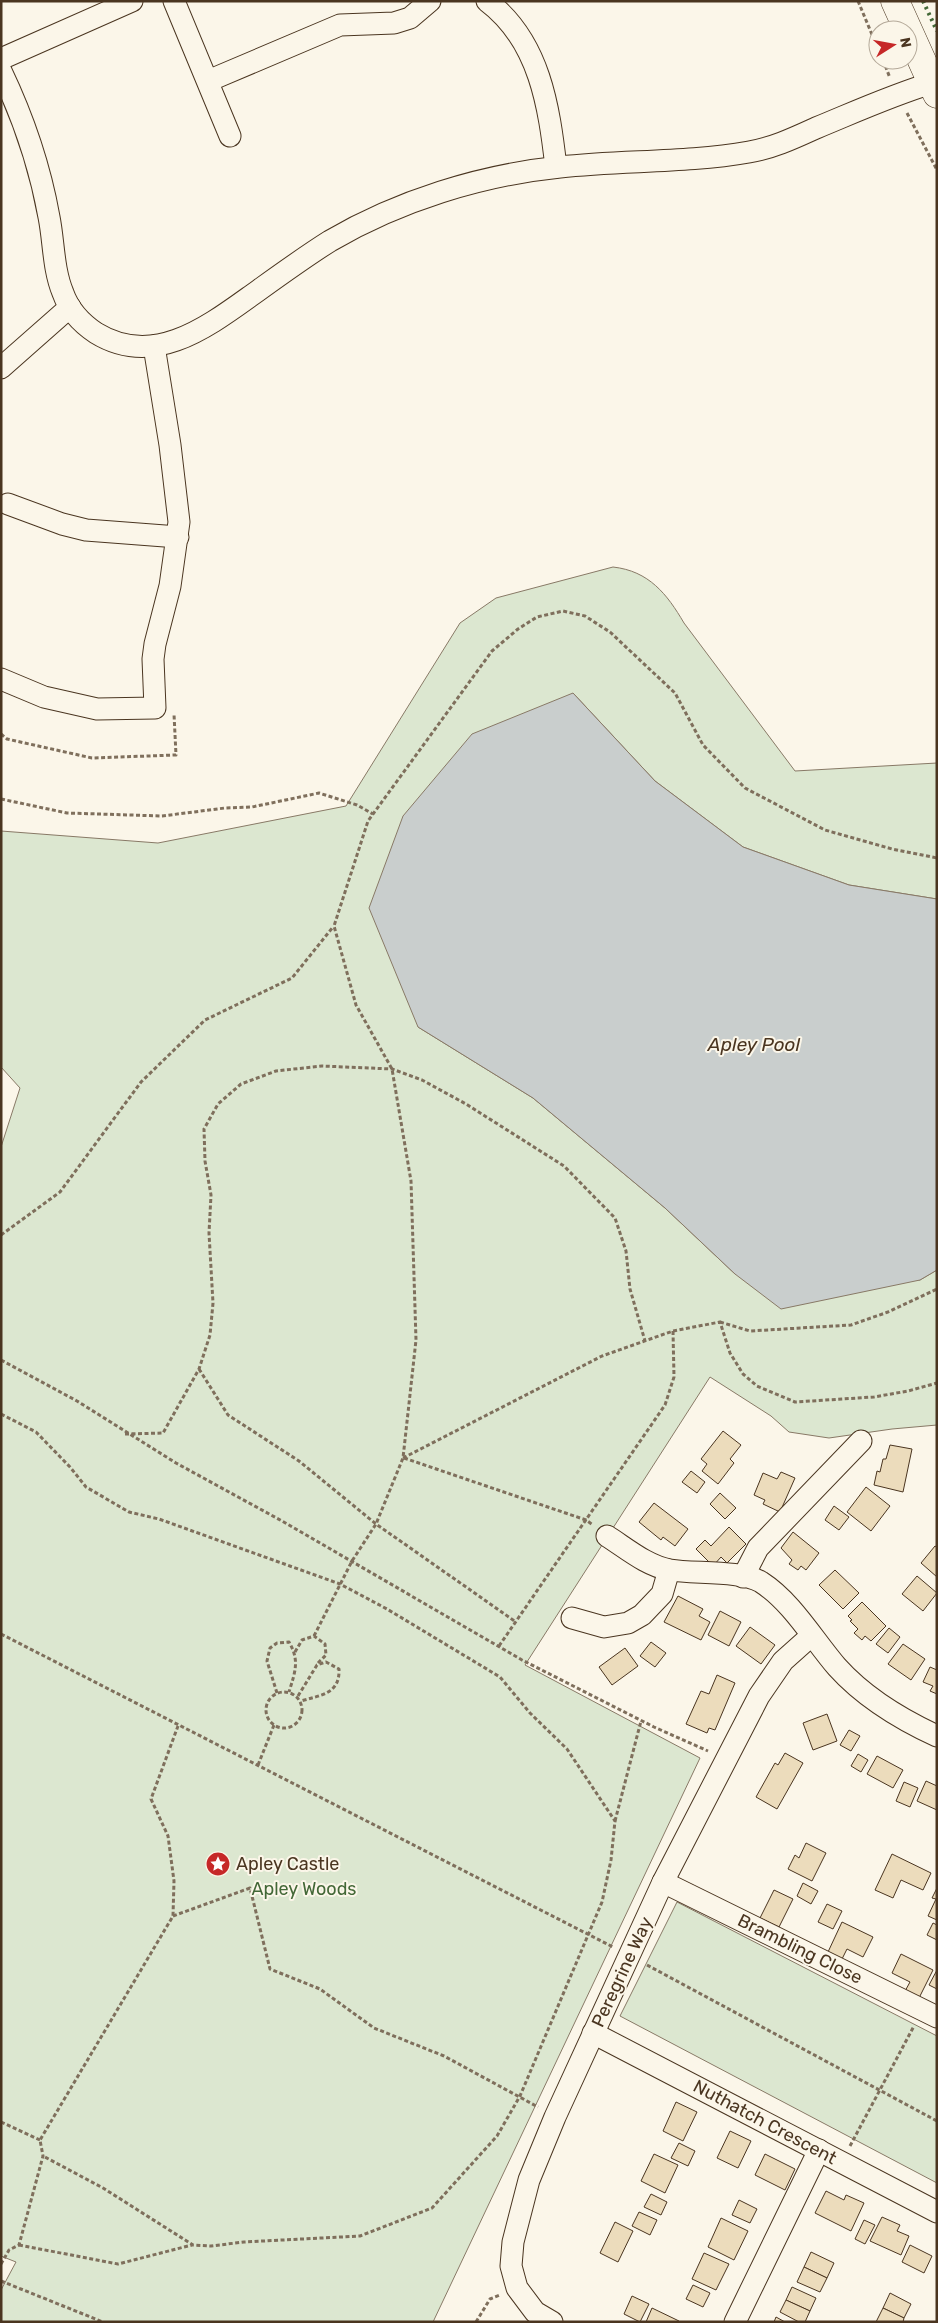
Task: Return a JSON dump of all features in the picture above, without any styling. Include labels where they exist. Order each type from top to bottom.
[{"type":"main road","points":[[895,1],[934,88]]},
{"type":"street","points":[[1,59],[132,1]]},
{"type":"street","points":[[174,1],[230,136]]},
{"type":"street","points":[[208,81],[340,25],[394,23],[410,18],[430,1]]},
{"type":"street","points":[[487,1],[513,29],[540,77],[551,120],[556,167]]},
{"type":"street","points":[[1,71],[18,108],[35,160],[49,215],[57,274],[70,307],[83,324],[120,345],[154,346],[202,330],[305,257],[331,241],[378,217],[468,185],[556,167],[685,160],[750,152],[789,140],[897,93],[934,88]]},
{"type":"street","points":[[1,368],[70,307]]},
{"type":"street","points":[[1,679],[44,697],[97,709],[155,708],[153,668],[155,644],[170,586],[178,537],[178,508],[154,346]]},
{"type":"street","points":[[8,504],[56,522],[86,530],[178,537]]},
{"type":"street","points":[[743,1577],[758,1548],[861,1441]]},
{"type":"street","points":[[607,1536],[649,1563],[669,1570],[743,1577],[759,1581],[782,1599],[838,1668],[868,1695],[911,1724],[937,1736]]},
{"type":"street","points":[[572,1618],[604,1627],[628,1623],[642,1615],[662,1594],[669,1570]]},
{"type":"street","name":"Peregrine Way","points":[[552,2322],[535,2312],[516,2288],[510,2266],[512,2242],[529,2180],[593,2032],[663,1882],[759,1696],[783,1661],[811,1636]]},
{"type":"street","name":"Brambling Close","points":[[663,1882],[930,2013]]},
{"type":"street","name":"Nuthatch Crescent","points":[[593,2032],[937,2212]]},
{"type":"street","points":[[735,2322],[819,2150]]},
{"type":"path","points":[[858,1],[868,25]]},
{"type":"path","points":[[887,70],[897,93],[937,170]]},
{"type":"path","points":[[1,1235],[60,1192],[141,1082],[204,1020],[292,978],[334,926],[368,821],[492,651],[518,629],[537,617],[563,611],[585,616],[610,632],[675,693],[703,745],[745,788],[824,830],[892,849],[937,858]]},
{"type":"path","points":[[1,734],[6,739],[92,758],[176,755],[174,708]]},
{"type":"path","points":[[1,799],[67,813],[162,816],[225,808],[252,807],[319,793],[348,802],[373,814]]},
{"type":"path","points":[[295,1652],[302,1640],[314,1636],[352,1561],[376,1524],[403,1458],[416,1340],[411,1181],[392,1069],[356,1004],[334,926]]},
{"type":"path","points":[[125,1434],[163,1433],[199,1369],[210,1335],[213,1303],[209,1233],[211,1195],[205,1161],[204,1129],[218,1104],[241,1084],[276,1070],[322,1066],[392,1069],[422,1080],[564,1166],[615,1218],[626,1251],[630,1289],[645,1341]]},
{"type":"path","points":[[403,1458],[602,1356],[673,1331],[720,1322],[750,1331],[851,1325],[888,1312],[937,1289]]},
{"type":"path","points":[[720,1322],[730,1353],[743,1374],[757,1386],[795,1402],[874,1397],[908,1391],[937,1383]]},
{"type":"path","points":[[499,1646],[665,1405],[674,1377],[673,1331]]},
{"type":"path","points":[[1,1360],[77,1401],[125,1434],[559,1680],[641,1721],[727,1760]]},
{"type":"path","points":[[199,1369],[228,1414],[299,1461],[376,1524],[516,1622]]},
{"type":"path","points":[[1,1414],[36,1432],[86,1487],[129,1512],[159,1519],[340,1584],[388,1609],[500,1677],[530,1713],[567,1750],[615,1821]]},
{"type":"path","points":[[403,1458],[586,1520],[607,1536]]},
{"type":"path","points":[[1,1634],[629,1955],[937,2121]]},
{"type":"path","points":[[298,1696],[317,1665],[326,1655],[325,1644],[314,1636]]},
{"type":"path","points":[[277,1693],[266,1661],[270,1648],[277,1643],[289,1642],[295,1652],[296,1664],[289,1692]]},
{"type":"path","points":[[301,1701],[332,1691],[340,1679],[339,1669],[326,1662],[317,1665]]},
{"type":"path","points":[[289,1692],[298,1696],[303,1713],[297,1724],[281,1728],[274,1726],[266,1710],[270,1698],[277,1693],[289,1692]]},
{"type":"path","points":[[2,2263],[9,2250],[19,2245],[118,2264],[193,2245],[211,2246],[244,2242],[360,2236],[432,2208],[496,2136],[520,2096],[602,1902],[612,1860],[615,1821],[641,1721]]},
{"type":"path","points":[[19,2245],[42,2156],[40,2140],[173,1916],[174,1880],[168,1836],[151,1799],[178,1726]]},
{"type":"path","points":[[258,1765],[274,1726]]},
{"type":"path","points":[[173,1916],[250,1888],[270,1969],[320,1989],[374,2028],[444,2056],[520,2096],[555,2118]]},
{"type":"path","points":[[841,2162],[930,2013]]},
{"type":"path","points":[[1,2122],[40,2140]]},
{"type":"path","points":[[42,2156],[104,2188],[193,2245]]},
{"type":"path","points":[[1,2281],[103,2322]]},
{"type":"path","points":[[476,2322],[490,2299],[516,2288]]},
{"type":"green space","name":"Apley Woods","points":[[613,567],[637,573],[664,594],[795,771],[937,763],[937,899],[849,885],[743,847],[655,781],[573,693],[418,1027],[533,1098],[665,1208],[735,1274],[920,1280],[937,1270],[937,1425],[829,1438],[789,1432],[771,1416],[710,1377],[525,1665],[700,1758],[433,2322],[1,2322],[1,2290],[16,2262],[1,2256],[1,1147],[20,1088],[1,1067],[1,831],[158,843],[346,806],[460,623],[496,598]]},
{"type":"green space","points":[[677,1902],[937,2036],[937,2183],[620,2016]]},
{"type":"water","name":"Apley Pool","points":[[573,693],[655,781],[743,847],[849,885],[937,899],[937,1270],[920,1280],[781,1309],[735,1274],[665,1208],[533,1098],[418,1027],[369,908],[403,816],[472,734]]},
{"type":"building","points":[[723,1431],[741,1445],[730,1459],[734,1463],[718,1484],[702,1471],[707,1464],[701,1459]]},
{"type":"building","points":[[890,1445],[912,1449],[903,1492],[874,1485],[877,1471],[880,1472],[883,1459],[886,1459]]},
{"type":"building","points":[[691,1471],[705,1482],[697,1493],[682,1482]]},
{"type":"building","points":[[781,1472],[795,1478],[780,1512],[763,1504],[765,1500],[754,1495],[763,1473],[777,1479]]},
{"type":"building","points":[[866,1487],[890,1506],[871,1531],[847,1512]]},
{"type":"building","points":[[720,1493],[736,1508],[725,1519],[710,1504]]},
{"type":"building","points":[[654,1503],[688,1529],[675,1546],[663,1537],[661,1540],[639,1522]]},
{"type":"building","points":[[834,1506],[849,1517],[839,1530],[825,1520]]},
{"type":"building","points":[[729,1527],[746,1544],[727,1563],[721,1557],[713,1566],[696,1549],[705,1540],[711,1546]]},
{"type":"building","points":[[793,1532],[819,1553],[806,1570],[801,1566],[798,1570],[789,1564],[792,1560],[781,1548]]},
{"type":"building","points":[[935,1546],[937,1547],[937,1577],[921,1563]]},
{"type":"building","points":[[835,1570],[859,1593],[843,1609],[819,1585]]},
{"type":"building","points":[[917,1576],[937,1593],[923,1611],[902,1594]]},
{"type":"building","points":[[678,1596],[703,1609],[699,1616],[710,1622],[701,1640],[664,1622]]},
{"type":"building","points":[[862,1602],[886,1626],[871,1641],[865,1636],[862,1640],[854,1633],[858,1629],[848,1616]]},
{"type":"building","points":[[720,1611],[741,1622],[729,1646],[708,1635]]},
{"type":"building","points":[[750,1627],[775,1645],[761,1664],[736,1646]]},
{"type":"building","points":[[889,1628],[900,1637],[888,1653],[876,1644]]},
{"type":"building","points":[[651,1642],[666,1653],[655,1667],[640,1656]]},
{"type":"building","points":[[903,1644],[925,1659],[911,1680],[888,1664]]},
{"type":"building","points":[[625,1648],[638,1666],[612,1685],[599,1667]]},
{"type":"building","points":[[930,1667],[937,1670],[937,1694],[930,1691],[933,1686],[923,1682]]},
{"type":"building","points":[[717,1675],[735,1683],[715,1730],[709,1728],[707,1733],[686,1724],[701,1691],[709,1694]]},
{"type":"building","points":[[827,1714],[837,1741],[813,1750],[803,1723]]},
{"type":"building","points":[[849,1730],[860,1736],[851,1751],[840,1745]]},
{"type":"building","points":[[785,1753],[803,1763],[777,1809],[756,1797],[775,1763],[778,1765]]},
{"type":"building","points":[[858,1754],[868,1760],[861,1772],[851,1766]]},
{"type":"building","points":[[877,1756],[903,1770],[893,1788],[867,1774]]},
{"type":"building","points":[[926,1781],[937,1786],[937,1810],[917,1801]]},
{"type":"building","points":[[904,1782],[918,1788],[910,1807],[896,1801]]},
{"type":"building","points":[[806,1843],[826,1853],[812,1881],[788,1869],[795,1855],[799,1858]]},
{"type":"building","points":[[892,1854],[931,1873],[923,1890],[901,1880],[893,1898],[875,1890]]},
{"type":"building","points":[[803,1883],[818,1891],[811,1904],[797,1896]]},
{"type":"building","points":[[937,1888],[937,1920],[928,1916],[936,1899],[932,1898]]},
{"type":"building","points":[[774,1890],[793,1899],[779,1927],[760,1918]]},
{"type":"building","points":[[827,1904],[842,1911],[833,1929],[818,1922]]},
{"type":"building","points":[[842,1922],[873,1937],[863,1957],[847,1949],[842,1959],[828,1952]]},
{"type":"building","points":[[933,1923],[937,1925],[937,1940],[927,1935]]},
{"type":"building","points":[[901,1954],[933,1970],[918,2000],[904,1993],[910,1982],[892,1973]]},
{"type":"building","points":[[937,1970],[937,1989],[929,1985]]},
{"type":"building","points":[[676,2102],[697,2112],[683,2141],[663,2131]]},
{"type":"building","points":[[730,2131],[751,2141],[738,2168],[717,2158]]},
{"type":"building","points":[[679,2143],[695,2151],[688,2166],[671,2158]]},
{"type":"building","points":[[654,2154],[678,2165],[665,2193],[641,2181]]},
{"type":"building","points":[[765,2154],[795,2169],[785,2190],[755,2175]]},
{"type":"building","points":[[826,2191],[844,2200],[846,2195],[864,2203],[851,2231],[815,2213]]},
{"type":"building","points":[[651,2194],[667,2202],[661,2215],[644,2207]]},
{"type":"building","points":[[739,2200],[757,2209],[750,2223],[732,2215]]},
{"type":"building","points":[[639,2212],[657,2220],[650,2235],[632,2226]]},
{"type":"building","points":[[882,2217],[900,2225],[897,2231],[909,2236],[901,2255],[870,2241]]},
{"type":"building","points":[[721,2218],[748,2231],[734,2260],[708,2247]]},
{"type":"building","points":[[864,2220],[875,2225],[865,2244],[855,2239]]},
{"type":"building","points":[[615,2222],[633,2231],[618,2262],[600,2253]]},
{"type":"building","points":[[910,2245],[932,2256],[924,2273],[902,2262]]},
{"type":"building","points":[[811,2252],[834,2263],[827,2278],[804,2267]]},
{"type":"building","points":[[704,2253],[729,2264],[716,2290],[692,2279]]},
{"type":"building","points":[[804,2267],[827,2278],[820,2292],[797,2282]]},
{"type":"building","points":[[693,2285],[710,2293],[703,2307],[686,2299]]},
{"type":"building","points":[[792,2287],[816,2298],[810,2311],[786,2300]]},
{"type":"building","points":[[890,2293],[911,2304],[904,2318],[883,2308]]},
{"type":"building","points":[[632,2296],[649,2304],[640,2322],[624,2314]]},
{"type":"building","points":[[786,2300],[810,2311],[805,2322],[799,2322],[780,2312]]},
{"type":"building","points":[[652,2308],[679,2321],[679,2322],[646,2322]]},
{"type":"building","points":[[883,2308],[904,2318],[903,2322],[876,2322]]},
{"type":"building","points":[[776,2317],[785,2322],[774,2322]]},
{"type":"hedge","points":[[923,1],[937,31]]},
{"type":"place","name":"Apley Castle","points":[[218,1864]]}]
